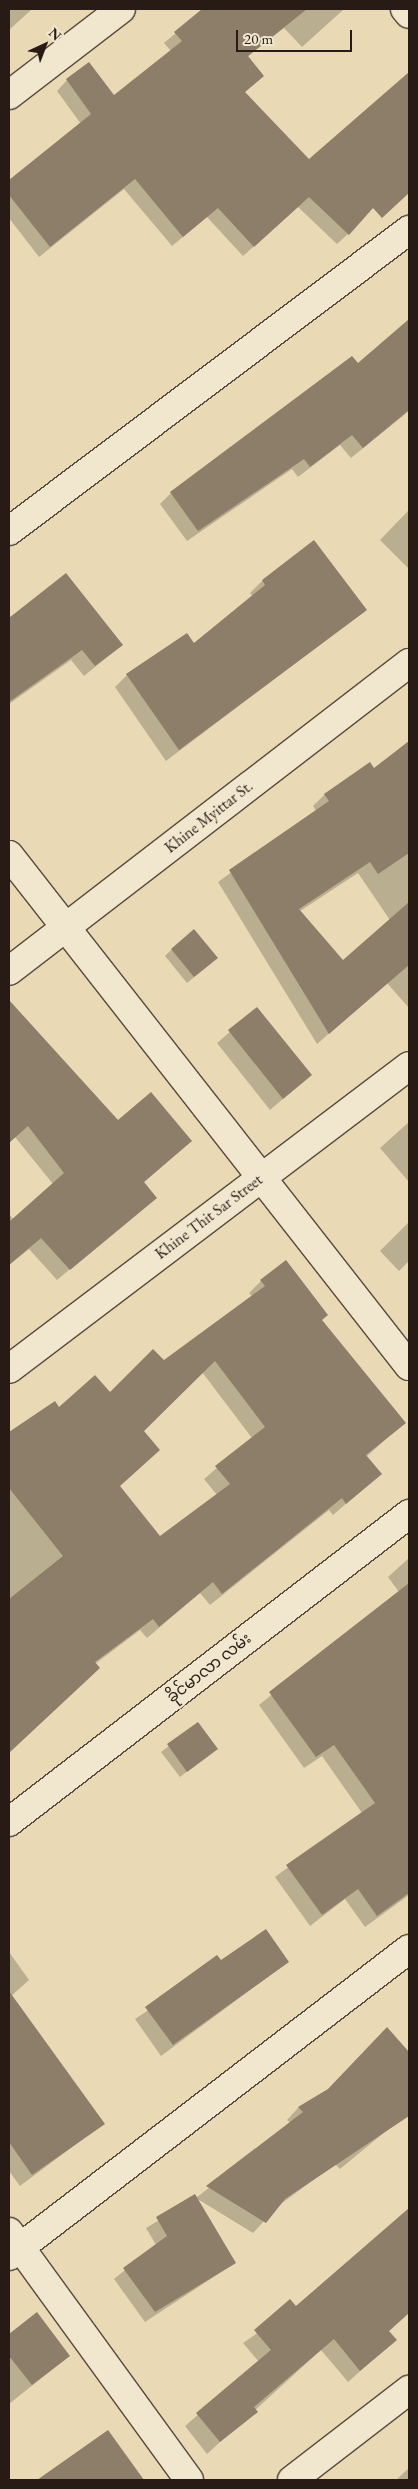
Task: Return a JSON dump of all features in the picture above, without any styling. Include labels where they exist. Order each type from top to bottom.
[{"type":"street","points":[[9,95],[120,9]]},
{"type":"street","points":[[405,9],[409,14]]},
{"type":"street","points":[[9,530],[409,230]]},
{"type":"street","name":"Khine Myittar St.","points":[[9,971],[409,663]]},
{"type":"street","points":[[9,855],[264,1176],[409,1366]]},
{"type":"street","name":"Khine Thit Sar Street","points":[[9,1369],[409,1066]]},
{"type":"street","name":"ခိုင်မာလာ လမ်း","points":[[9,1822],[409,1514]]},
{"type":"street","points":[[189,2480],[13,2245],[409,1949]]},
{"type":"street","points":[[292,2480],[409,2390]]},
{"type":"building","points":[[202,9],[307,9],[248,56],[264,76],[245,92],[309,159],[409,72],[409,193],[382,218],[373,208],[349,235],[309,197],[254,247],[218,208],[183,237],[135,179],[50,247],[9,195],[9,180],[91,114],[66,79],[89,62],[114,95],[182,41],[174,32]]},
{"type":"building","points":[[409,319],[409,410],[363,448],[352,435],[310,467],[304,459],[198,531],[170,492],[352,356],[358,363]]},
{"type":"building","points":[[314,540],[367,610],[179,750],[126,674],[187,633],[194,643],[265,585],[262,580]]},
{"type":"building","points":[[66,573],[123,645],[95,666],[82,650],[9,702],[9,618]]},
{"type":"building","points":[[409,741],[409,853],[378,874],[370,862],[299,909],[343,960],[409,902],[409,965],[329,1034],[229,870],[329,801],[324,794],[370,762],[374,768]]},
{"type":"building","points":[[194,929],[218,958],[194,977],[171,949]]},
{"type":"building","points":[[9,1000],[118,1120],[151,1092],[192,1141],[144,1182],[157,1198],[70,1270],[41,1238],[9,1265],[9,1222],[64,1173],[28,1126],[9,1143]]},
{"type":"building","points":[[257,1007],[312,1075],[283,1099],[228,1030]]},
{"type":"building","points":[[286,1260],[328,1315],[322,1320],[406,1423],[366,1455],[382,1474],[346,1504],[342,1498],[222,1594],[213,1582],[159,1627],[153,1619],[95,1662],[100,1668],[9,1753],[9,1599],[63,1556],[9,1488],[9,1432],[55,1401],[59,1407],[95,1375],[110,1392],[153,1349],[164,1360],[265,1286],[260,1280]],"holes":[[[215,1361],[265,1427],[215,1466],[230,1484],[160,1536],[120,1486],[160,1450],[144,1431]]]},
{"type":"building","points":[[409,1583],[409,1893],[377,1916],[358,1889],[322,1915],[286,1865],[375,1803],[334,1745],[316,1757],[269,1692]]},
{"type":"building","points":[[198,1722],[218,1749],[187,1772],[167,1744]]},
{"type":"building","points":[[266,1929],[289,1962],[173,2045],[145,2007],[217,1955],[221,1960]]},
{"type":"building","points":[[9,1991],[105,2124],[32,2175],[9,2142]]},
{"type":"building","points":[[387,2027],[409,2052],[409,2116],[285,2199],[266,2223],[206,2186],[303,2112],[298,2107],[328,2089]]},
{"type":"building","points":[[195,2194],[236,2263],[155,2312],[123,2268],[167,2236],[156,2217]]},
{"type":"building","points":[[409,2208],[409,2313],[389,2331],[397,2340],[360,2371],[334,2339],[254,2407],[258,2412],[220,2442],[196,2413],[271,2350],[254,2330],[290,2299],[296,2306]]},
{"type":"building","points":[[37,2312],[70,2356],[32,2385],[9,2356],[9,2334]]},
{"type":"building","points":[[108,2430],[144,2480],[37,2480]]}]
